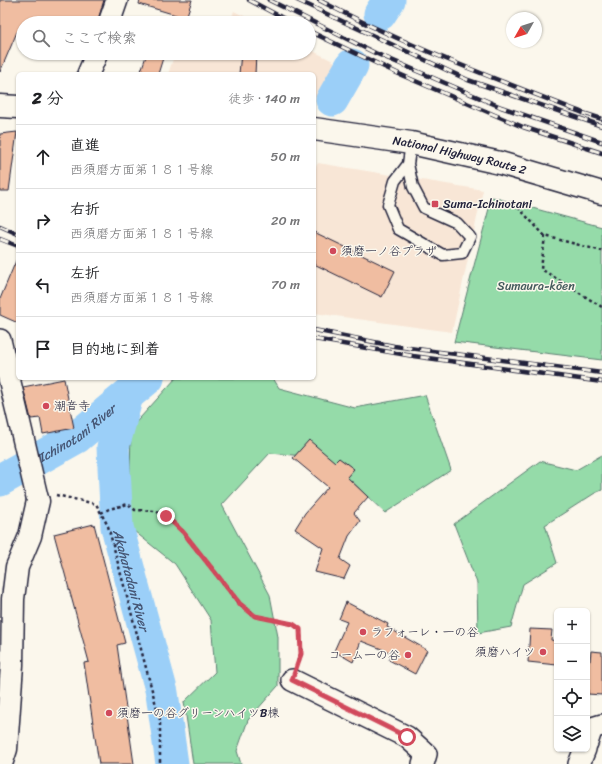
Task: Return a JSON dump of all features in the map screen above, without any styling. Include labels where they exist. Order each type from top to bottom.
[{"type":"main road","points":[[0,106],[16,107]]},
{"type":"main road","name":"National Highway Route 2","points":[[316,129],[410,153],[500,163],[602,192]]},
{"type":"main road","points":[[2,764],[7,742],[12,665],[13,599],[17,567],[30,536],[38,501]]},
{"type":"street","points":[[111,16],[117,0]]},
{"type":"street","points":[[89,72],[94,60]]},
{"type":"street","points":[[0,340],[38,501]]},
{"type":"street","points":[[292,680],[407,737],[426,754],[424,764]]},
{"type":"street","points":[[590,734],[592,728],[602,725]]},
{"type":"street","points":[[579,764],[584,752]]},
{"type":"lane","points":[[410,153],[413,187],[424,208],[457,223],[470,237],[462,253],[443,255],[398,229],[388,205],[394,181],[410,153]]},
{"type":"path","points":[[514,203],[545,236],[602,251]]},
{"type":"path","points":[[545,236],[541,269],[602,307]]},
{"type":"path","points":[[38,501],[55,495],[96,504],[108,526],[160,720],[160,764]]},
{"type":"path","points":[[101,513],[109,509],[128,504],[135,510],[155,511],[166,516],[183,532],[240,604],[255,616],[293,624],[300,629],[301,654],[292,680]]},
{"type":"shaded area","points":[[234,11],[244,16],[232,16]]},
{"type":"shaded area","points":[[316,52],[337,63],[318,97],[316,97],[316,72],[169,72],[173,60],[316,60]]},
{"type":"shaded area","points":[[318,163],[483,190],[452,332],[316,313],[316,166]]},
{"type":"green space","name":"Sumaura-kōen","points":[[492,197],[602,227],[602,360],[454,342]]},
{"type":"green space","points":[[174,380],[274,380],[279,388],[355,408],[425,395],[451,470],[385,513],[327,458],[270,453],[222,505],[270,595],[278,637],[278,686],[248,720],[237,751],[241,764],[193,764],[184,702],[215,672],[211,620],[175,564],[129,527],[131,428]]},
{"type":"green space","points":[[602,455],[602,490],[545,525],[557,563],[523,584],[511,627],[478,633],[477,583],[454,524],[540,461],[576,470]]},
{"type":"building","points":[[0,0],[104,0],[99,16],[16,16],[16,34],[0,72]]},
{"type":"building","points":[[140,0],[192,0],[187,16],[179,16],[139,4]]},
{"type":"building","points":[[145,60],[162,60],[159,72],[141,71]]},
{"type":"building","points":[[240,60],[256,60],[255,72],[239,72]]},
{"type":"building","points":[[16,132],[9,191],[0,191],[0,134]]},
{"type":"building","name":"須磨一ノ谷プラザ","points":[[316,233],[395,271],[382,297],[316,265]]},
{"type":"building","points":[[16,261],[16,322],[0,315],[0,299]]},
{"type":"building","name":"潮音寺","points":[[64,380],[74,428],[43,434],[40,418],[31,419],[23,387]]},
{"type":"building","points":[[309,440],[335,462],[339,458],[354,469],[347,477],[368,497],[354,513],[360,521],[349,536],[340,559],[350,566],[344,579],[315,572],[323,548],[295,529],[305,513],[328,487],[293,458]]},
{"type":"building","points":[[94,524],[125,643],[117,645],[134,764],[99,764],[84,663],[89,662],[54,534]]},
{"type":"building","points":[[346,602],[388,624],[387,627],[427,650],[415,674],[389,660],[392,653],[361,641],[353,662],[334,651],[347,622],[339,619]]},
{"type":"building","name":"須磨ハイツ","points":[[530,629],[552,630],[551,640],[554,640],[554,665],[528,662]]},
{"type":"building","points":[[591,651],[602,652],[602,695],[590,694]]},
{"type":"waterway","points":[[380,14],[389,0]]},
{"type":"waterway","points":[[332,100],[352,65]]},
{"type":"waterway","name":"Ichinotani River","points":[[0,480],[77,437],[146,380]]},
{"type":"waterway","name":"Akahatadani River","points":[[127,396],[113,447],[117,527],[162,693],[172,764]]},
{"type":"railway","points":[[249,0],[279,16]]},
{"type":"railway","points":[[269,0],[301,16]]},
{"type":"railway","points":[[297,0],[468,80],[602,126]]},
{"type":"railway","points":[[319,0],[383,32],[449,60],[583,113],[602,119]]},
{"type":"railway","points":[[316,24],[375,53],[501,107],[602,142]]},
{"type":"railway","points":[[316,34],[399,74],[523,127],[602,153]]},
{"type":"railway","points":[[0,226],[16,233]]},
{"type":"railway","points":[[0,239],[16,245]]},
{"type":"railway","points":[[316,330],[394,346],[602,373]]},
{"type":"railway","points":[[316,339],[413,356],[602,382]]},
{"type":"place","name":"Suma-Ichinotani","points":[[435,204]]},
{"type":"place","name":"須磨一ノ谷プラザ","points":[[333,251]]},
{"type":"place","name":"潮音寺","points":[[46,406]]},
{"type":"place","name":"ラフォーレ・一の谷","points":[[363,632]]},
{"type":"place","name":"須磨ハイツ","points":[[543,652]]},
{"type":"place","name":"コーム一の谷","points":[[408,655]]},
{"type":"place","name":"須磨一の谷グリーンハイツB棟","points":[[109,713]]},
{"type":"route","points":[[166,516],[183,532],[240,604],[255,616],[293,624],[300,629],[301,654],[292,680],[407,737]]}]
